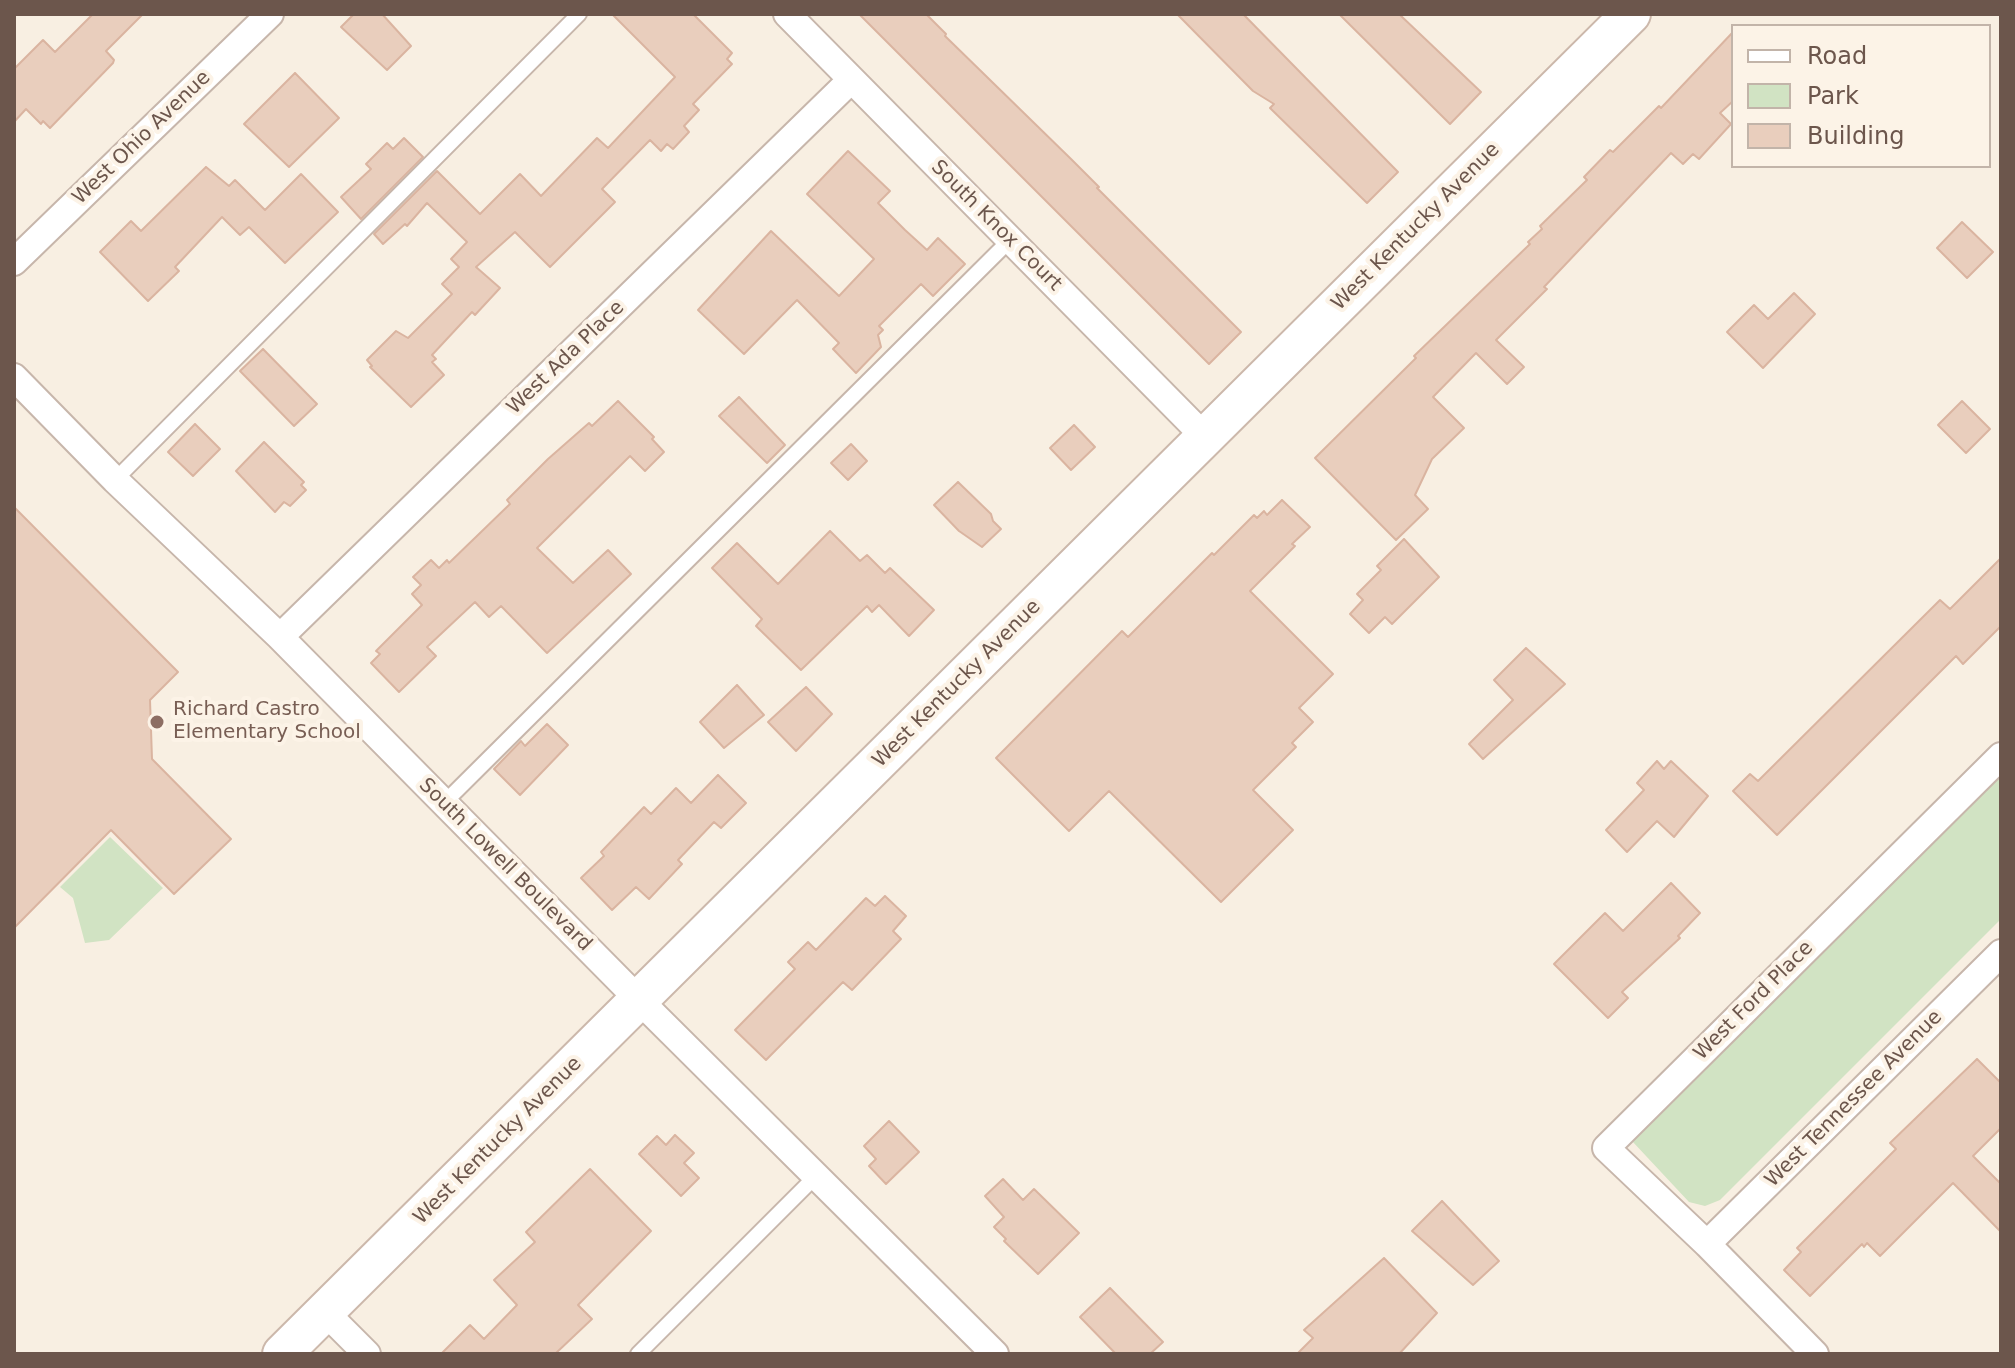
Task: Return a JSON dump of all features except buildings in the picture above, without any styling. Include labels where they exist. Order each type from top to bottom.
[{"type":"street","name":"West Ohio Avenue","points":[[14,262],[270,14]]},
{"type":"street","name":"South Knox Court","points":[[787,14],[1205,437]]},
{"type":"street","name":"West Kentucky Avenue","points":[[282,1354],[1631,14]]},
{"type":"street","name":"West Ada Place","points":[[280,637],[851,80]]},
{"type":"street","name":"South Lowell Boulevard","points":[[14,377],[115,480],[280,637],[995,1354]]},
{"type":"street","name":"West Ford Place","points":[[1707,1244],[1606,1148],[2001,756]]},
{"type":"street","name":"West Tennessee Avenue","points":[[1707,1244],[2001,953]]},
{"type":"street","points":[[1707,1244],[1815,1354]]},
{"type":"street","points":[[325,1312],[367,1354]]},
{"type":"lane","points":[[115,480],[579,14]]},
{"type":"lane","points":[[444,803],[1010,240]]},
{"type":"lane","points":[[638,1354],[816,1176]]},
{"type":"lane","points":[[650,1343],[661,1354]]},
{"type":"green space","points":[[2001,759],[2001,919],[1720,1200],[1705,1206],[1689,1202],[1632,1141]]},
{"type":"green space","points":[[110,837],[163,888],[109,940],[85,943],[73,898],[60,887]]},
{"type":"place","name":"Richard Castro Elementary School","points":[[157,722]]}]
